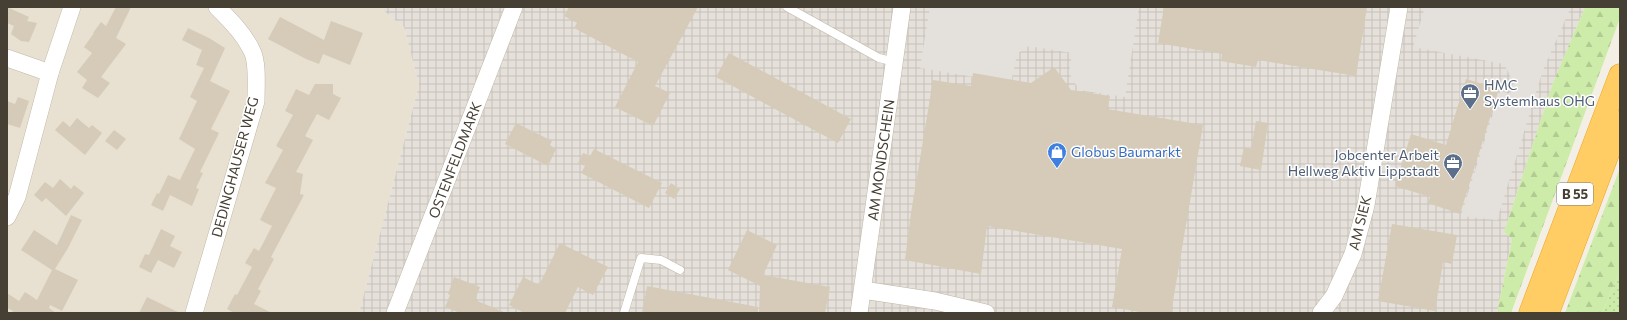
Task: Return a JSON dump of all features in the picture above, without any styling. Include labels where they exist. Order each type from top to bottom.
[{"type":"highway","name":"B 55","points":[[1530,313],[1620,75]]},
{"type":"highway","name":"B 55","points":[[1548,313],[1620,122]]},
{"type":"street","points":[[7,217],[17,197],[50,73],[72,7]]},
{"type":"street","name":"DEDINGHAUSER WEG","points":[[194,313],[256,101],[257,78],[253,52],[236,28],[217,7]]},
{"type":"street","name":"OSTENFELDMARK","points":[[395,313],[514,7]]},
{"type":"street","name":"AM MONDSCHEIN","points":[[860,313],[902,7]]},
{"type":"street","name":"AM SIEK","points":[[1322,313],[1334,296],[1353,254],[1366,205],[1399,7]]},
{"type":"street","points":[[7,58],[50,73]]},
{"type":"street","points":[[863,290],[935,301],[986,313]]},
{"type":"lane","points":[[787,7],[879,58],[895,62]]},
{"type":"lane","points":[[624,313],[641,258],[661,260],[680,270]]},
{"type":"shaded area","points":[[7,7],[379,7],[404,27],[419,85],[359,313],[7,313]]},
{"type":"shaded area","points":[[379,7],[1585,7],[1553,83],[1504,232],[1512,239],[1497,313],[359,313],[419,85],[404,27]]},
{"type":"shaded area","points":[[930,7],[1139,7],[1125,97],[1079,90],[1069,73],[1072,53],[1029,46],[1017,54],[1011,83],[920,68]]},
{"type":"shaded area","points":[[1425,7],[1571,7],[1543,70],[1497,220],[1461,216],[1500,91],[1510,94],[1514,83],[1504,64],[1413,47]]},
{"type":"green space","points":[[1585,7],[1620,7],[1620,18],[1511,313],[1497,313],[1512,239],[1504,232],[1553,83]]},
{"type":"green space","points":[[1620,168],[1620,272],[1602,313],[1565,313]]},
{"type":"green space","points":[[1620,272],[1620,313],[1602,313]]},
{"type":"building","points":[[7,7],[29,17],[27,21],[37,23],[29,42],[21,41],[11,34],[14,26],[7,23]]},
{"type":"building","points":[[116,7],[131,7],[116,38],[126,44],[101,77],[110,83],[98,98],[82,88],[87,80],[77,72],[92,53],[84,47],[101,22],[106,26]]},
{"type":"building","points":[[569,7],[698,7],[655,86],[670,93],[653,126],[615,107],[638,62],[574,28],[577,23],[564,16]]},
{"type":"building","points":[[1164,7],[1367,7],[1356,76],[1258,60],[1256,67],[1221,61],[1222,54],[1158,43]]},
{"type":"building","points":[[280,17],[324,40],[331,21],[363,33],[350,65],[323,54],[319,64],[306,59],[268,39]]},
{"type":"building","points":[[188,28],[225,48],[210,81],[230,91],[211,129],[219,133],[200,172],[203,173],[196,188],[199,189],[192,206],[170,195],[163,211],[151,205],[157,193],[159,194],[168,175],[180,180],[195,149],[179,139],[197,101],[190,97],[204,68],[196,65],[202,50],[182,40]]},
{"type":"building","points":[[729,53],[851,119],[838,143],[716,77]]},
{"type":"building","name":"Globus Baumarkt","points":[[1054,67],[1071,90],[1110,96],[1107,109],[1203,125],[1171,313],[1145,313],[1112,307],[1122,249],[987,226],[981,274],[905,260],[911,213],[933,80],[971,86],[973,73],[1031,83]]},
{"type":"building","points":[[1466,79],[1499,89],[1460,214],[1428,203],[1430,197],[1395,186],[1411,134],[1446,145]]},
{"type":"building","points":[[315,84],[333,84],[333,94],[341,98],[329,120],[317,114],[305,136],[313,140],[296,172],[303,174],[300,194],[304,195],[271,257],[274,259],[258,289],[261,291],[254,304],[272,313],[234,313],[227,309],[235,294],[237,295],[252,267],[245,263],[254,248],[259,251],[272,226],[260,220],[276,188],[265,183],[283,150],[276,146],[293,115],[285,111],[296,89],[309,95]]},
{"type":"building","points":[[18,97],[29,101],[20,128],[7,124],[7,101],[15,104]]},
{"type":"building","points":[[77,118],[89,128],[92,125],[102,133],[85,155],[55,130],[63,121],[70,127]]},
{"type":"building","points":[[1256,121],[1268,123],[1261,170],[1240,166],[1244,147],[1251,149]]},
{"type":"building","points":[[516,123],[552,141],[550,145],[556,149],[548,166],[505,144]]},
{"type":"building","points":[[114,130],[126,139],[117,150],[105,141]]},
{"type":"building","points":[[594,149],[662,183],[649,208],[581,173],[585,166],[578,163],[583,153],[590,156]]},
{"type":"building","points":[[60,179],[71,189],[74,185],[84,193],[66,216],[46,198],[42,202],[34,195],[45,182],[53,188]]},
{"type":"building","points":[[671,183],[680,189],[674,199],[665,193]]},
{"type":"building","points":[[71,215],[82,220],[68,248],[55,269],[78,280],[62,311],[50,305],[49,308],[56,313],[11,313],[13,311],[7,308],[7,293],[19,301],[25,292],[37,300],[52,270],[21,250],[34,230],[57,245]]},
{"type":"building","points":[[1392,224],[1457,235],[1452,264],[1443,262],[1435,311],[1378,301]]},
{"type":"building","points":[[161,229],[175,236],[170,246],[182,252],[174,268],[158,260],[151,273],[139,267],[145,254],[149,255]]},
{"type":"building","points":[[747,230],[777,245],[763,275],[830,287],[825,313],[759,313],[760,286],[728,270]]},
{"type":"building","points":[[560,243],[608,267],[593,295],[578,287],[565,313],[524,313],[509,305],[523,277],[539,285]]},
{"type":"building","points":[[454,277],[480,287],[475,300],[506,313],[460,313],[445,307],[450,295],[448,294]]},
{"type":"building","points":[[647,286],[758,307],[758,313],[642,313]]},
{"type":"building","points":[[147,297],[180,313],[139,313]]},
{"type":"place","name":"HMC Systemhaus OHG","points":[[1470,110]]},
{"type":"place","name":"Globus Baumarkt","points":[[1057,169]]},
{"type":"place","name":"Jobcenter Arbeit Hellweg Aktiv Lippstadt","points":[[1453,180]]}]
